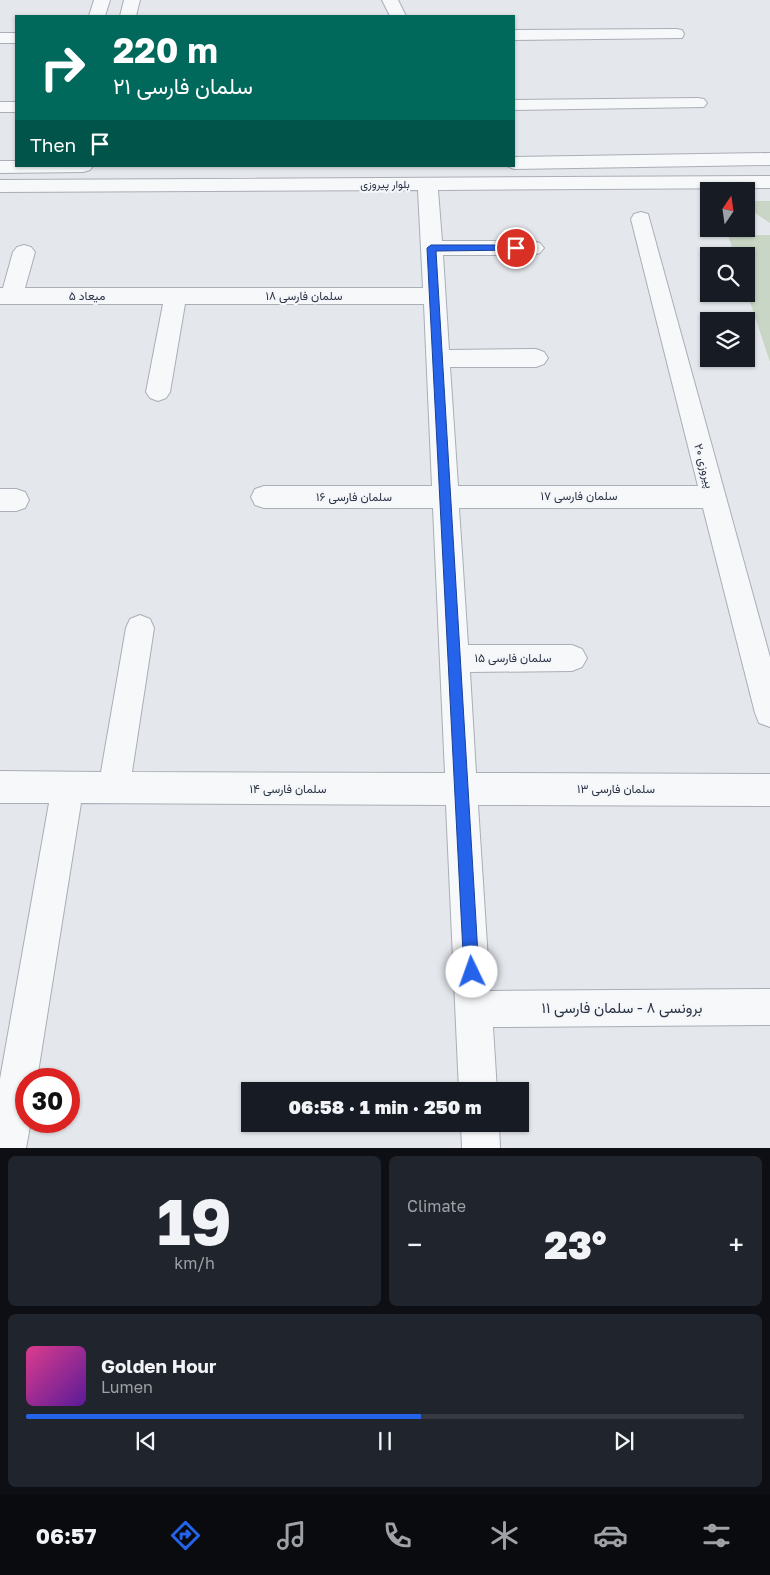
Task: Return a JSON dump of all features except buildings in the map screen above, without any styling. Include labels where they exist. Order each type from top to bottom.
[{"type":"street","points":[[97,15],[102,0]]},
{"type":"street","points":[[128,15],[132,0]]},
{"type":"street","points":[[390,0],[398,15]]},
{"type":"street","points":[[515,35],[676,34]]},
{"type":"street","points":[[0,38],[15,38]]},
{"type":"street","points":[[515,105],[698,103]]},
{"type":"street","points":[[0,107],[15,107]]},
{"type":"street","points":[[515,163],[770,159]]},
{"type":"street","points":[[0,167],[15,167]]},
{"type":"street","name":"بلوار پیروزی","points":[[0,186],[770,182]]},
{"type":"street","points":[[428,184],[478,1082]]},
{"type":"street","name":"پیروزی ۲۰","points":[[641,219],[712,497],[770,713]]},
{"type":"street","points":[[431,248],[533,248]]},
{"type":"street","points":[[6,296],[24,252]]},
{"type":"street","name":"میعاد ۵","points":[[6,296],[175,296]]},
{"type":"street","points":[[158,392],[175,296]]},
{"type":"street","name":"سلمان فارسی ۱۸","points":[[175,296],[434,296]]},
{"type":"street","points":[[438,359],[536,358]]},
{"type":"street","name":"سلمان فارسی ۱۷","points":[[445,496],[712,497]]},
{"type":"street","name":"سلمان فارسی ۱۶","points":[[264,497],[445,496]]},
{"type":"street","points":[[114,788],[140,628]]},
{"type":"street","name":"سلمان فارسی ۱۵","points":[[454,659],[572,658]]},
{"type":"street","name":"سلمان فارسی ۱۴","points":[[0,787],[462,789]]},
{"type":"street","points":[[7,1148],[68,788]]},
{"type":"street","name":"سلمان فارسی ۱۳","points":[[462,789],[770,790]]},
{"type":"street","name":"برونسی ۸ - سلمان فارسی ۱۱","points":[[474,1009],[770,1007]]},
{"type":"street","points":[[480,1132],[481,1148]]},
{"type":"green space","points":[[755,201],[770,201],[770,223],[755,213]]},
{"type":"green space","points":[[755,235],[770,235],[770,362],[755,312],[750,302],[755,302],[755,247],[732,247],[729,238],[755,238]]},
{"type":"route","points":[[472,972],[431,248],[516,248]]}]
